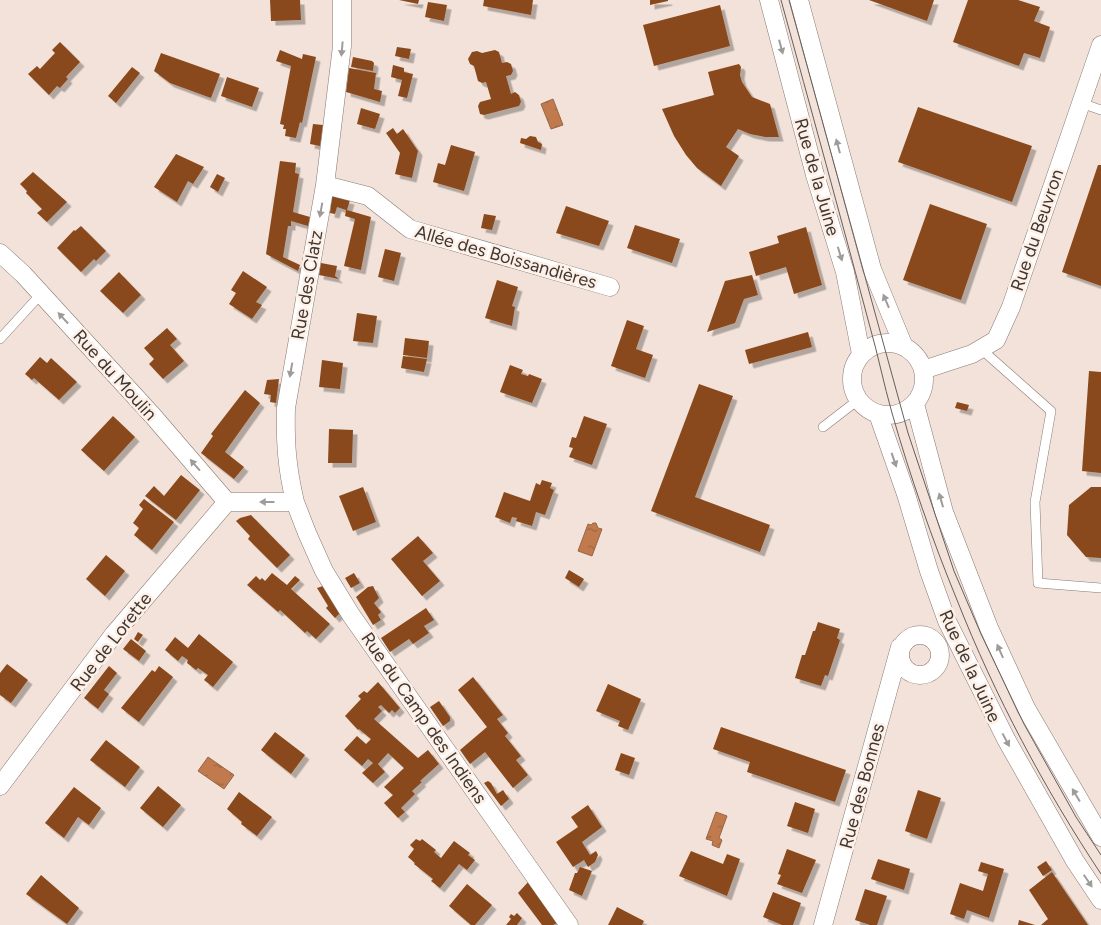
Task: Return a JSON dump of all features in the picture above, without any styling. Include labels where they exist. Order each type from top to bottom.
[{"type":"street","name":"Rue des Clatz","points":[[295,502],[288,472],[285,437],[286,408],[325,185],[342,46],[342,0]]},
{"type":"street","name":"Rue de la Juine","points":[[769,0],[815,175],[845,272],[861,354]]},
{"type":"street","name":"Rue de la Juine","points":[[798,0],[872,269],[904,346],[916,356],[923,370]]},
{"type":"street","name":"Rue du Beuvron","points":[[923,370],[972,354],[996,340],[1011,307],[1101,45]]},
{"type":"street","name":"Allée des Boissandières","points":[[325,185],[368,196],[410,229],[610,287]]},
{"type":"street","name":"Rue du Moulin","points":[[0,252],[153,416],[227,502]]},
{"type":"street","points":[[904,346],[884,343],[861,354],[854,365],[852,376],[853,389],[858,400],[866,409],[878,414],[893,415],[903,413],[915,404],[921,394],[924,382],[923,370]]},
{"type":"street","name":"Rue de la Juine","points":[[915,404],[944,512],[990,628],[1026,708],[1101,837]]},
{"type":"street","name":"Rue de la Juine","points":[[878,414],[947,621],[1006,740],[1075,861],[1101,900]]},
{"type":"street","points":[[227,502],[295,502]]},
{"type":"street","name":"Rue de Lorette","points":[[2,778],[114,634],[227,502]]},
{"type":"street","name":"Rue du Camp des Indiens","points":[[295,502],[324,571],[350,614],[569,925]]},
{"type":"street","name":"Rue des Bonnes","points":[[823,925],[900,647]]},
{"type":"lane","points":[[1081,103],[1101,110]]},
{"type":"lane","points":[[0,339],[41,294]]},
{"type":"lane","points":[[981,349],[1051,411],[1035,502],[1038,583],[1101,588]]},
{"type":"lane","points":[[823,427],[858,400]]},
{"type":"water","points":[[553,99],[563,125],[551,129],[541,104]]},
{"type":"water","points":[[596,523],[598,528],[602,529],[592,556],[578,551],[588,524],[591,525]]},
{"type":"water","points":[[208,757],[234,775],[224,789],[198,771]]},
{"type":"water","points":[[716,812],[727,816],[719,838],[722,840],[719,848],[712,845],[713,841],[706,839]]},
{"type":"building","points":[[270,0],[300,0],[301,20],[271,21]]},
{"type":"building","points":[[399,0],[419,0],[418,4]]},
{"type":"building","points":[[484,0],[533,0],[531,15],[483,6]]},
{"type":"building","points":[[650,0],[668,0],[668,1],[650,5]]},
{"type":"building","points":[[869,0],[934,0],[927,21]]},
{"type":"building","points":[[968,0],[1018,0],[1040,7],[1034,21],[1050,27],[1040,58],[1024,53],[1019,66],[953,42]]},
{"type":"building","points":[[428,2],[447,5],[444,21],[425,17]]},
{"type":"building","points":[[720,5],[730,46],[654,66],[643,25]]},
{"type":"building","points":[[60,42],[80,62],[66,77],[68,79],[60,88],[57,86],[49,95],[28,74],[37,66],[40,69],[55,53],[52,50]]},
{"type":"building","points":[[397,47],[411,49],[409,59],[395,56]]},
{"type":"building","points":[[280,50],[302,59],[303,54],[316,57],[302,123],[300,122],[296,138],[285,136],[286,129],[283,129],[284,125],[280,124],[291,66],[276,61]]},
{"type":"building","points":[[495,50],[499,52],[502,63],[507,62],[511,64],[513,71],[511,75],[506,76],[511,94],[515,92],[519,95],[521,102],[519,106],[484,115],[480,114],[478,106],[480,102],[491,99],[486,82],[478,81],[474,66],[470,64],[468,59],[472,52],[482,53]]},
{"type":"building","points":[[161,53],[220,74],[211,98],[170,83],[154,71]]},
{"type":"building","points":[[353,57],[372,61],[374,63],[373,71],[351,67]]},
{"type":"building","points":[[739,64],[742,82],[752,97],[770,104],[779,137],[765,137],[738,129],[726,147],[739,156],[721,186],[697,168],[686,155],[674,136],[662,109],[714,95],[708,72]]},
{"type":"building","points":[[393,65],[404,68],[404,72],[413,74],[407,98],[398,96],[402,80],[391,77]]},
{"type":"building","points":[[132,67],[140,73],[116,103],[108,96]]},
{"type":"building","points":[[349,68],[376,73],[374,89],[382,91],[380,102],[346,92]]},
{"type":"building","points":[[227,77],[259,88],[252,107],[221,96]]},
{"type":"building","points":[[918,107],[1032,146],[1012,202],[898,162]]},
{"type":"building","points":[[361,108],[380,114],[375,129],[357,124]]},
{"type":"building","points":[[313,124],[323,125],[320,146],[310,144]]},
{"type":"building","points":[[393,128],[397,134],[403,129],[418,151],[412,178],[395,174],[400,153],[386,133]]},
{"type":"building","points":[[530,136],[536,137],[538,142],[542,144],[541,150],[520,143],[521,138],[526,139]]},
{"type":"building","points":[[451,145],[475,152],[464,191],[433,182],[438,163],[445,165]]},
{"type":"building","points":[[176,154],[204,167],[193,184],[188,181],[177,202],[154,187]]},
{"type":"building","points":[[280,161],[296,163],[295,173],[299,174],[293,212],[310,217],[308,226],[291,221],[291,226],[288,226],[283,257],[300,265],[298,271],[266,254]]},
{"type":"building","points":[[1098,165],[1101,165],[1101,286],[1062,272]]},
{"type":"building","points":[[33,172],[67,202],[47,222],[37,213],[42,209],[20,184]]},
{"type":"building","points":[[217,174],[225,178],[218,192],[210,187]]},
{"type":"building","points":[[332,196],[350,200],[347,210],[371,217],[361,270],[344,266],[355,219],[345,216],[346,210],[337,207],[335,214],[330,213]]},
{"type":"building","points":[[930,204],[987,224],[961,300],[903,280]]},
{"type":"building","points":[[566,206],[609,221],[599,246],[556,233]]},
{"type":"building","points":[[484,214],[496,216],[492,230],[481,228]]},
{"type":"building","points":[[635,225],[680,239],[672,263],[627,248]]},
{"type":"building","points":[[81,226],[106,251],[96,261],[94,259],[81,272],[57,248],[74,230]]},
{"type":"building","points":[[806,227],[822,285],[794,294],[786,267],[756,276],[749,252],[779,243],[777,236]]},
{"type":"building","points":[[385,249],[401,253],[394,281],[378,277]]},
{"type":"building","points":[[321,263],[337,266],[335,276],[339,279],[319,275]]},
{"type":"building","points":[[243,271],[267,287],[256,302],[262,305],[252,319],[229,304],[236,293],[231,290]]},
{"type":"building","points":[[119,272],[141,295],[123,313],[100,291]]},
{"type":"building","points":[[752,275],[758,295],[744,299],[735,323],[707,332],[725,281]]},
{"type":"building","points":[[497,280],[518,287],[512,306],[515,307],[512,326],[485,318]]},
{"type":"building","points":[[357,313],[377,316],[373,343],[353,341]]},
{"type":"building","points":[[627,320],[644,326],[636,349],[653,355],[645,378],[611,366]]},
{"type":"building","points":[[167,328],[177,339],[170,345],[184,361],[163,379],[149,364],[154,359],[144,348]]},
{"type":"building","points":[[808,332],[812,347],[749,364],[745,350]]},
{"type":"building","points":[[405,338],[429,341],[427,358],[403,355]]},
{"type":"building","points":[[403,356],[427,359],[424,372],[401,368]]},
{"type":"building","points":[[40,357],[47,363],[51,358],[77,382],[59,400],[34,378],[32,380],[25,374]]},
{"type":"building","points":[[322,360],[343,363],[340,389],[319,387]]},
{"type":"building","points":[[510,365],[523,370],[521,374],[528,376],[529,374],[542,379],[532,403],[500,392]]},
{"type":"building","points":[[1089,371],[1101,372],[1101,473],[1082,471]]},
{"type":"building","points":[[279,379],[276,403],[270,402],[271,395],[264,394],[267,380]]},
{"type":"building","points":[[699,384],[733,396],[695,497],[770,525],[760,552],[651,511]]},
{"type":"building","points":[[245,390],[260,403],[225,452],[244,467],[234,479],[201,453],[213,436],[211,434]]},
{"type":"building","points":[[957,402],[969,405],[967,411],[955,408]]},
{"type":"building","points":[[113,416],[135,437],[104,471],[81,450]]},
{"type":"building","points":[[584,416],[607,424],[592,465],[569,457],[573,448],[569,447],[572,437],[576,438]]},
{"type":"building","points":[[329,429],[353,430],[352,463],[328,463]]},
{"type":"building","points":[[181,475],[200,490],[176,520],[145,496],[154,486],[164,496]]},
{"type":"building","points":[[542,480],[552,483],[550,488],[554,490],[545,515],[536,512],[532,526],[516,521],[517,518],[512,517],[510,523],[495,517],[504,492],[530,501],[536,483],[540,485]]},
{"type":"building","points":[[363,487],[376,522],[353,531],[339,496]]},
{"type":"building","points":[[1091,487],[1101,487],[1101,558],[1086,557],[1067,535],[1069,505]]},
{"type":"building","points":[[144,499],[174,522],[152,550],[134,535],[139,528],[133,523],[143,509],[139,505]]},
{"type":"building","points":[[251,515],[290,555],[277,568],[248,539],[250,536],[236,521]]},
{"type":"building","points":[[418,536],[433,553],[423,561],[440,581],[422,596],[391,559]]},
{"type":"building","points":[[106,555],[125,571],[105,596],[86,579]]},
{"type":"building","points":[[569,570],[584,579],[579,587],[565,578]]},
{"type":"building","points":[[272,573],[287,585],[295,576],[300,580],[291,589],[330,624],[316,639],[307,631],[305,633],[280,610],[278,612],[247,585],[256,576],[260,580],[262,578],[265,581]]},
{"type":"building","points":[[354,573],[360,583],[351,588],[345,578]]},
{"type":"building","points":[[323,586],[341,612],[335,618],[326,608],[328,606],[317,588]]},
{"type":"building","points":[[373,586],[379,598],[374,603],[381,612],[378,615],[381,620],[373,625],[356,597],[368,587]]},
{"type":"building","points":[[426,608],[434,620],[424,626],[429,633],[413,644],[409,639],[390,652],[381,638]]},
{"type":"building","points":[[818,622],[840,629],[837,638],[840,640],[828,676],[825,675],[821,686],[795,678],[802,655],[805,655]]},
{"type":"building","points":[[138,632],[143,635],[138,642],[134,639]]},
{"type":"building","points":[[199,634],[233,662],[213,687],[204,680],[208,675],[198,668],[196,670],[182,656],[178,661],[165,650],[175,637],[188,648]]},
{"type":"building","points":[[131,639],[146,651],[139,661],[123,649]]},
{"type":"building","points":[[7,664],[28,680],[11,703],[0,695],[0,673]]},
{"type":"building","points":[[109,666],[117,673],[104,690],[109,694],[98,709],[84,698]]},
{"type":"building","points":[[159,666],[173,677],[139,722],[121,708],[152,670],[155,672]]},
{"type":"building","points":[[473,677],[503,715],[497,719],[508,733],[505,736],[521,756],[516,760],[528,775],[513,788],[485,752],[470,764],[460,750],[487,727],[458,690]]},
{"type":"building","points":[[378,682],[400,708],[395,713],[392,710],[389,713],[381,705],[378,707],[382,711],[374,719],[418,758],[428,750],[439,764],[412,791],[415,794],[401,808],[405,812],[398,818],[384,803],[393,795],[384,787],[404,768],[388,753],[378,764],[385,772],[373,783],[362,773],[373,763],[368,759],[362,766],[344,750],[357,736],[366,744],[371,739],[358,730],[345,716],[361,699],[358,696],[364,691],[367,693]]},
{"type":"building","points":[[608,684],[641,699],[628,730],[618,726],[620,721],[596,711]]},
{"type":"building","points":[[439,701],[450,717],[450,721],[443,726],[430,707]]},
{"type":"building","points":[[721,727],[846,770],[835,802],[747,772],[750,762],[713,749]]},
{"type":"building","points":[[275,732],[305,755],[291,774],[261,750]]},
{"type":"building","points":[[106,740],[140,767],[125,787],[90,760]]},
{"type":"building","points":[[621,753],[635,758],[629,775],[615,770]]},
{"type":"building","points":[[488,781],[497,794],[503,790],[509,799],[501,806],[484,783]]},
{"type":"building","points":[[158,786],[181,805],[163,827],[140,808]]},
{"type":"building","points":[[74,787],[101,808],[89,825],[78,817],[64,838],[45,823]]},
{"type":"building","points":[[918,790],[941,798],[927,839],[905,831]]},
{"type":"building","points":[[239,792],[272,817],[257,836],[241,824],[242,822],[227,809]]},
{"type":"building","points":[[795,802],[815,809],[808,833],[787,826]]},
{"type":"building","points":[[588,805],[602,827],[582,842],[590,855],[596,851],[598,855],[595,862],[588,867],[584,860],[573,867],[556,842],[578,827],[571,817]]},
{"type":"building","points":[[416,839],[420,841],[422,839],[436,850],[434,852],[441,858],[454,841],[470,853],[468,855],[475,860],[467,870],[459,864],[440,888],[431,881],[433,879],[408,857],[414,849],[410,845]]},
{"type":"building","points":[[787,849],[816,860],[802,893],[777,884],[781,875],[778,874]]},
{"type":"building","points":[[691,851],[723,864],[727,854],[740,859],[727,896],[679,876]]},
{"type":"building","points":[[878,859],[910,869],[904,890],[871,879]]},
{"type":"building","points":[[1046,861],[1052,870],[1043,876],[1037,867]]},
{"type":"building","points":[[981,862],[1004,869],[989,918],[967,910],[964,919],[950,914],[960,883],[983,891],[988,874],[978,871]]},
{"type":"building","points":[[580,867],[592,871],[582,896],[569,890],[575,873],[577,873]]},
{"type":"building","points":[[1052,872],[1088,925],[1041,925],[1048,919],[1029,890]]},
{"type":"building","points":[[41,875],[79,908],[67,924],[26,894]]},
{"type":"building","points":[[529,881],[557,923],[542,925],[518,893]]},
{"type":"building","points":[[467,884],[492,905],[475,925],[471,925],[449,906]]},
{"type":"building","points":[[865,889],[887,896],[877,925],[870,925],[855,920]]},
{"type":"building","points":[[773,892],[801,903],[793,925],[782,925],[763,917]]},
{"type":"building","points":[[617,907],[644,921],[642,925],[608,925]]},
{"type":"building","points":[[517,913],[522,918],[517,925],[506,925],[511,919],[509,917],[511,914],[514,916]]},
{"type":"building","points":[[1019,920],[1035,925],[1018,925]]},
{"type":"tram line","points":[[781,0],[892,413],[930,531],[972,636],[1004,706],[1040,775],[1101,874]]},
{"type":"tram line","points":[[789,0],[908,433],[954,571],[981,634],[1024,724],[1076,817],[1101,855]]}]
